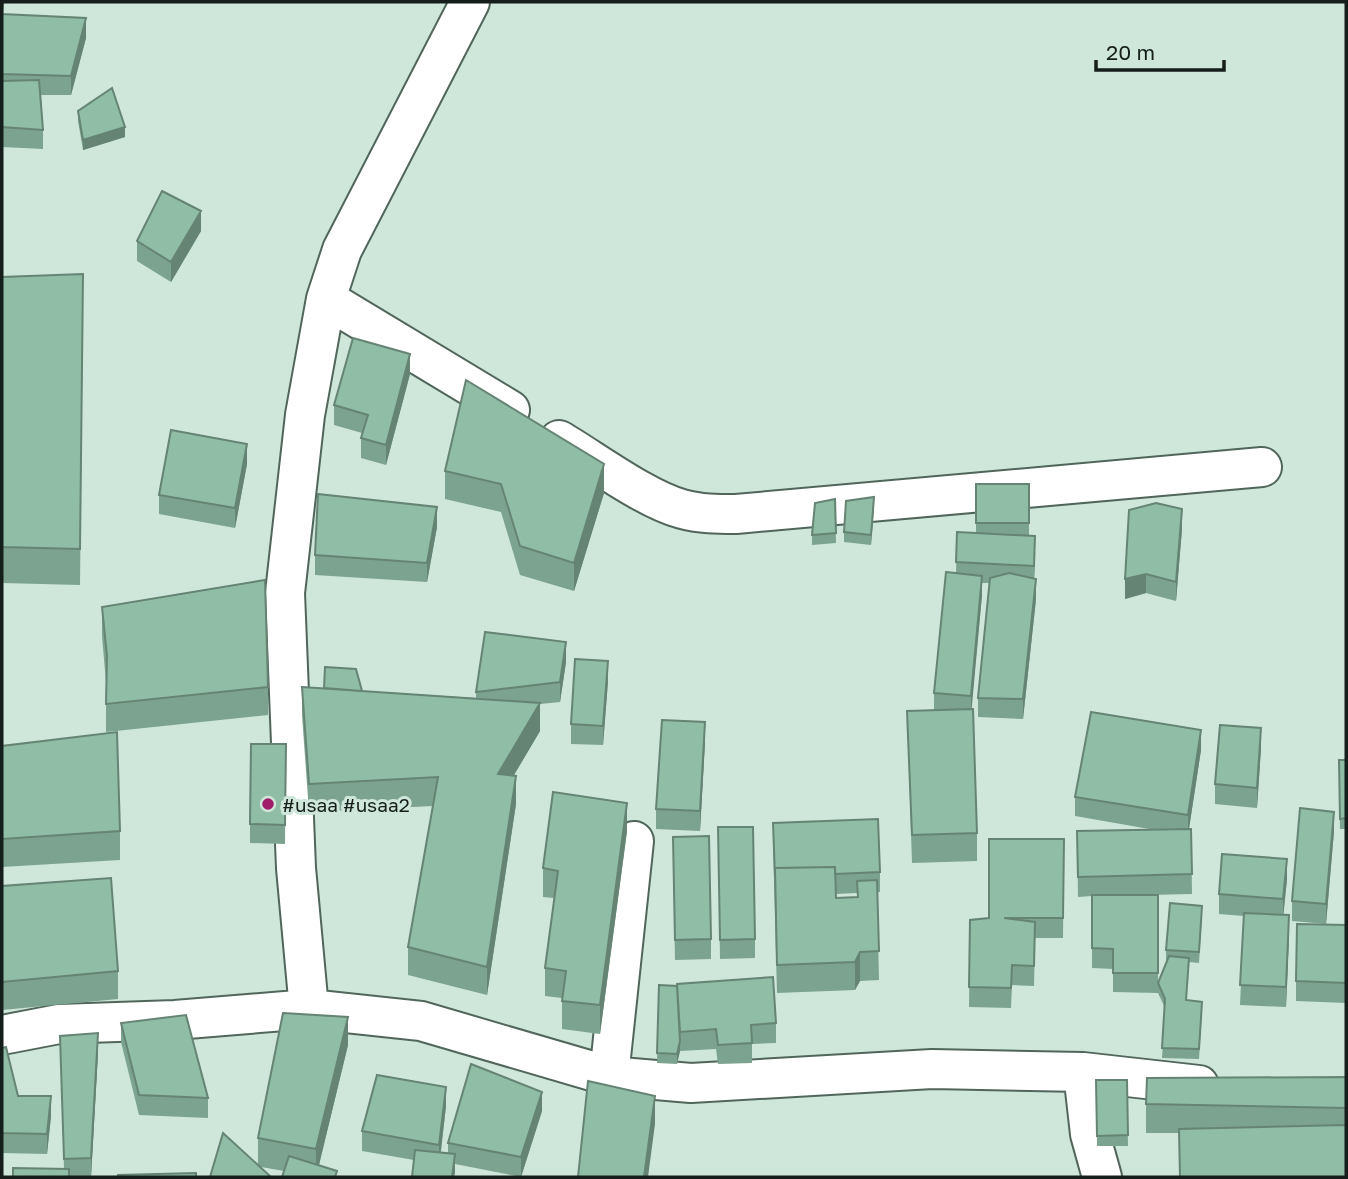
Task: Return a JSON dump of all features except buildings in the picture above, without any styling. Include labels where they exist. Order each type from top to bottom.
[{"type":"street","points":[[309,1009],[296,868],[285,593],[305,415],[326,299],[342,250],[470,2]]},
{"type":"street","points":[[326,299],[648,494],[681,509],[709,514],[736,514],[1262,467]]},
{"type":"street","points":[[610,1076],[634,841]]},
{"type":"street","points":[[2,1035],[59,1024],[175,1020],[309,1009],[421,1021],[610,1076],[691,1083],[932,1069],[1083,1072],[1196,1085],[1236,1085]]},
{"type":"street","points":[[1083,1072],[1090,1135],[1102,1177]]},
{"type":"place","name":"#usaa #usaa2","points":[[268,804]]}]
